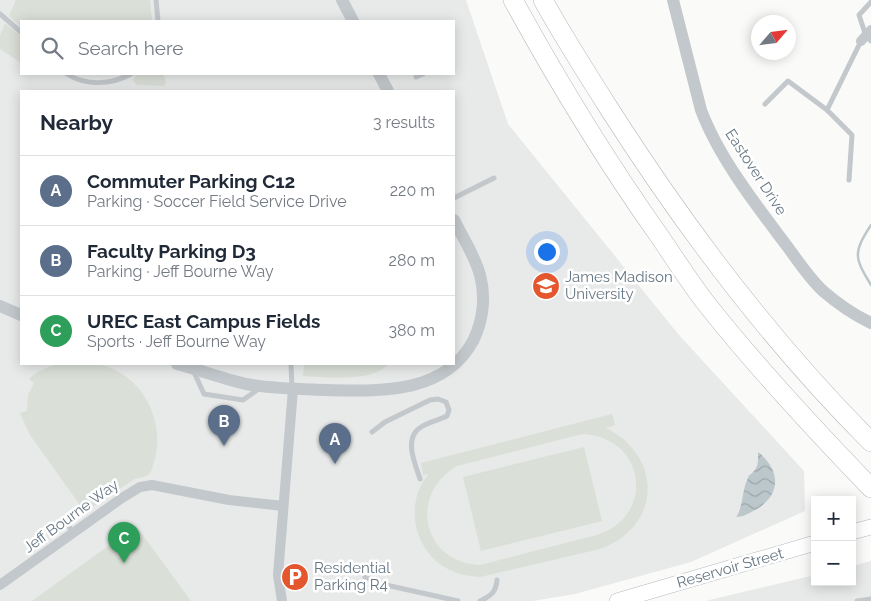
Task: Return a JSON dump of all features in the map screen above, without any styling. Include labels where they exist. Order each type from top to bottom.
[{"type":"highway","points":[[512,0],[602,152],[691,282],[738,344],[871,488]]},
{"type":"highway","points":[[543,0],[631,143],[692,232],[752,310],[826,395],[871,442]]},
{"type":"main road","points":[[856,531],[871,527]]},
{"type":"main road","name":"Reservoir Street","points":[[617,601],[811,544]]},
{"type":"street","points":[[342,0],[352,20]]},
{"type":"street","name":"Eastover Drive","points":[[674,0],[701,110],[717,144],[771,225],[809,275],[822,290],[840,305],[871,323]]},
{"type":"street","points":[[380,75],[387,90]]},
{"type":"street","points":[[455,222],[478,268],[484,298],[476,336],[469,348],[455,363]]},
{"type":"street","points":[[0,306],[20,315]]},
{"type":"street","points":[[180,365],[244,383],[262,386],[292,389],[370,391],[426,382],[439,376],[453,365]]},
{"type":"street","points":[[282,601],[278,574],[292,389]]},
{"type":"street","name":"Jeff Bourne Way","points":[[0,585],[132,491],[144,486],[161,487],[229,500],[283,506]]},
{"type":"lane","points":[[156,0],[158,20]]},
{"type":"lane","points":[[827,110],[867,37],[859,15],[871,2]]},
{"type":"lane","points":[[0,14],[20,31]]},
{"type":"lane","points":[[70,75],[76,79],[102,83],[118,80],[129,75]]},
{"type":"lane","points":[[416,77],[421,75]]},
{"type":"lane","points":[[764,104],[788,81],[827,110],[852,135],[849,180]]},
{"type":"lane","points":[[455,198],[494,178]]},
{"type":"lane","points":[[292,365],[292,389]]},
{"type":"lane","points":[[191,368],[204,394],[243,400],[262,386]]},
{"type":"lane","points":[[372,432],[384,422],[430,400],[446,402],[449,410],[447,416],[422,426],[415,432],[412,441],[412,454],[420,479]]},
{"type":"lane","points":[[64,520],[73,532]]},
{"type":"lane","points":[[365,577],[377,583],[458,601]]},
{"type":"lane","points":[[480,601],[493,594],[497,580]]},
{"type":"lane","points":[[857,601],[871,599]]},
{"type":"shaded area","name":"James Madison University","points":[[0,0],[466,0],[508,124],[679,335],[804,471],[805,511],[691,562],[575,594],[533,601],[0,601]]},
{"type":"shaded area","points":[[16,0],[150,0],[152,20],[20,20],[20,26],[9,16]]},
{"type":"shaded area","points":[[5,23],[20,35],[20,62],[0,49],[0,36]]},
{"type":"shaded area","points":[[136,75],[163,75],[166,82],[164,86],[137,85],[133,80]]},
{"type":"shaded area","points":[[100,365],[121,373],[142,393],[154,419],[157,433],[157,448],[149,475],[133,480],[85,512],[30,435],[20,413],[27,411],[28,395],[34,383],[29,379],[50,366]]},
{"type":"shaded area","points":[[304,365],[387,365],[371,374],[348,378],[303,376]]},
{"type":"shaded area","points":[[612,414],[615,425],[606,428],[625,441],[638,456],[646,473],[648,491],[644,509],[635,525],[620,539],[600,549],[476,577],[446,568],[435,560],[426,549],[420,537],[416,524],[416,498],[421,485],[429,474],[423,475],[421,463]],"holes":[[[584,434],[605,439],[620,449],[631,463],[636,479],[635,496],[629,512],[616,525],[597,535],[480,565],[460,561],[445,553],[434,540],[428,525],[427,509],[432,493],[442,478],[457,466]]]},
{"type":"shaded area","points":[[584,447],[602,521],[481,551],[463,477]]},
{"type":"shaded area","points":[[136,526],[191,601],[32,601]]},
{"type":"shaded area","points":[[871,561],[871,601],[705,601],[811,576],[811,586],[856,586],[856,565]]},
{"type":"water","points":[[758,452],[771,466],[775,481],[774,489],[771,496],[757,509],[744,516],[736,517],[740,509],[746,483],[757,465]]},
{"type":"waterway","points":[[871,225],[861,242],[858,255],[861,268],[871,285]]},
{"type":"place","name":"James Madison University","points":[[546,286]]},
{"type":"place","name":"Faculty Parking D3","points":[[224,446]]},
{"type":"place","name":"Commuter Parking C12","points":[[335,464]]},
{"type":"place","name":"UREC East Campus Fields","points":[[124,563]]},
{"type":"place","name":"Residential Parking R4","points":[[295,577]]}]
